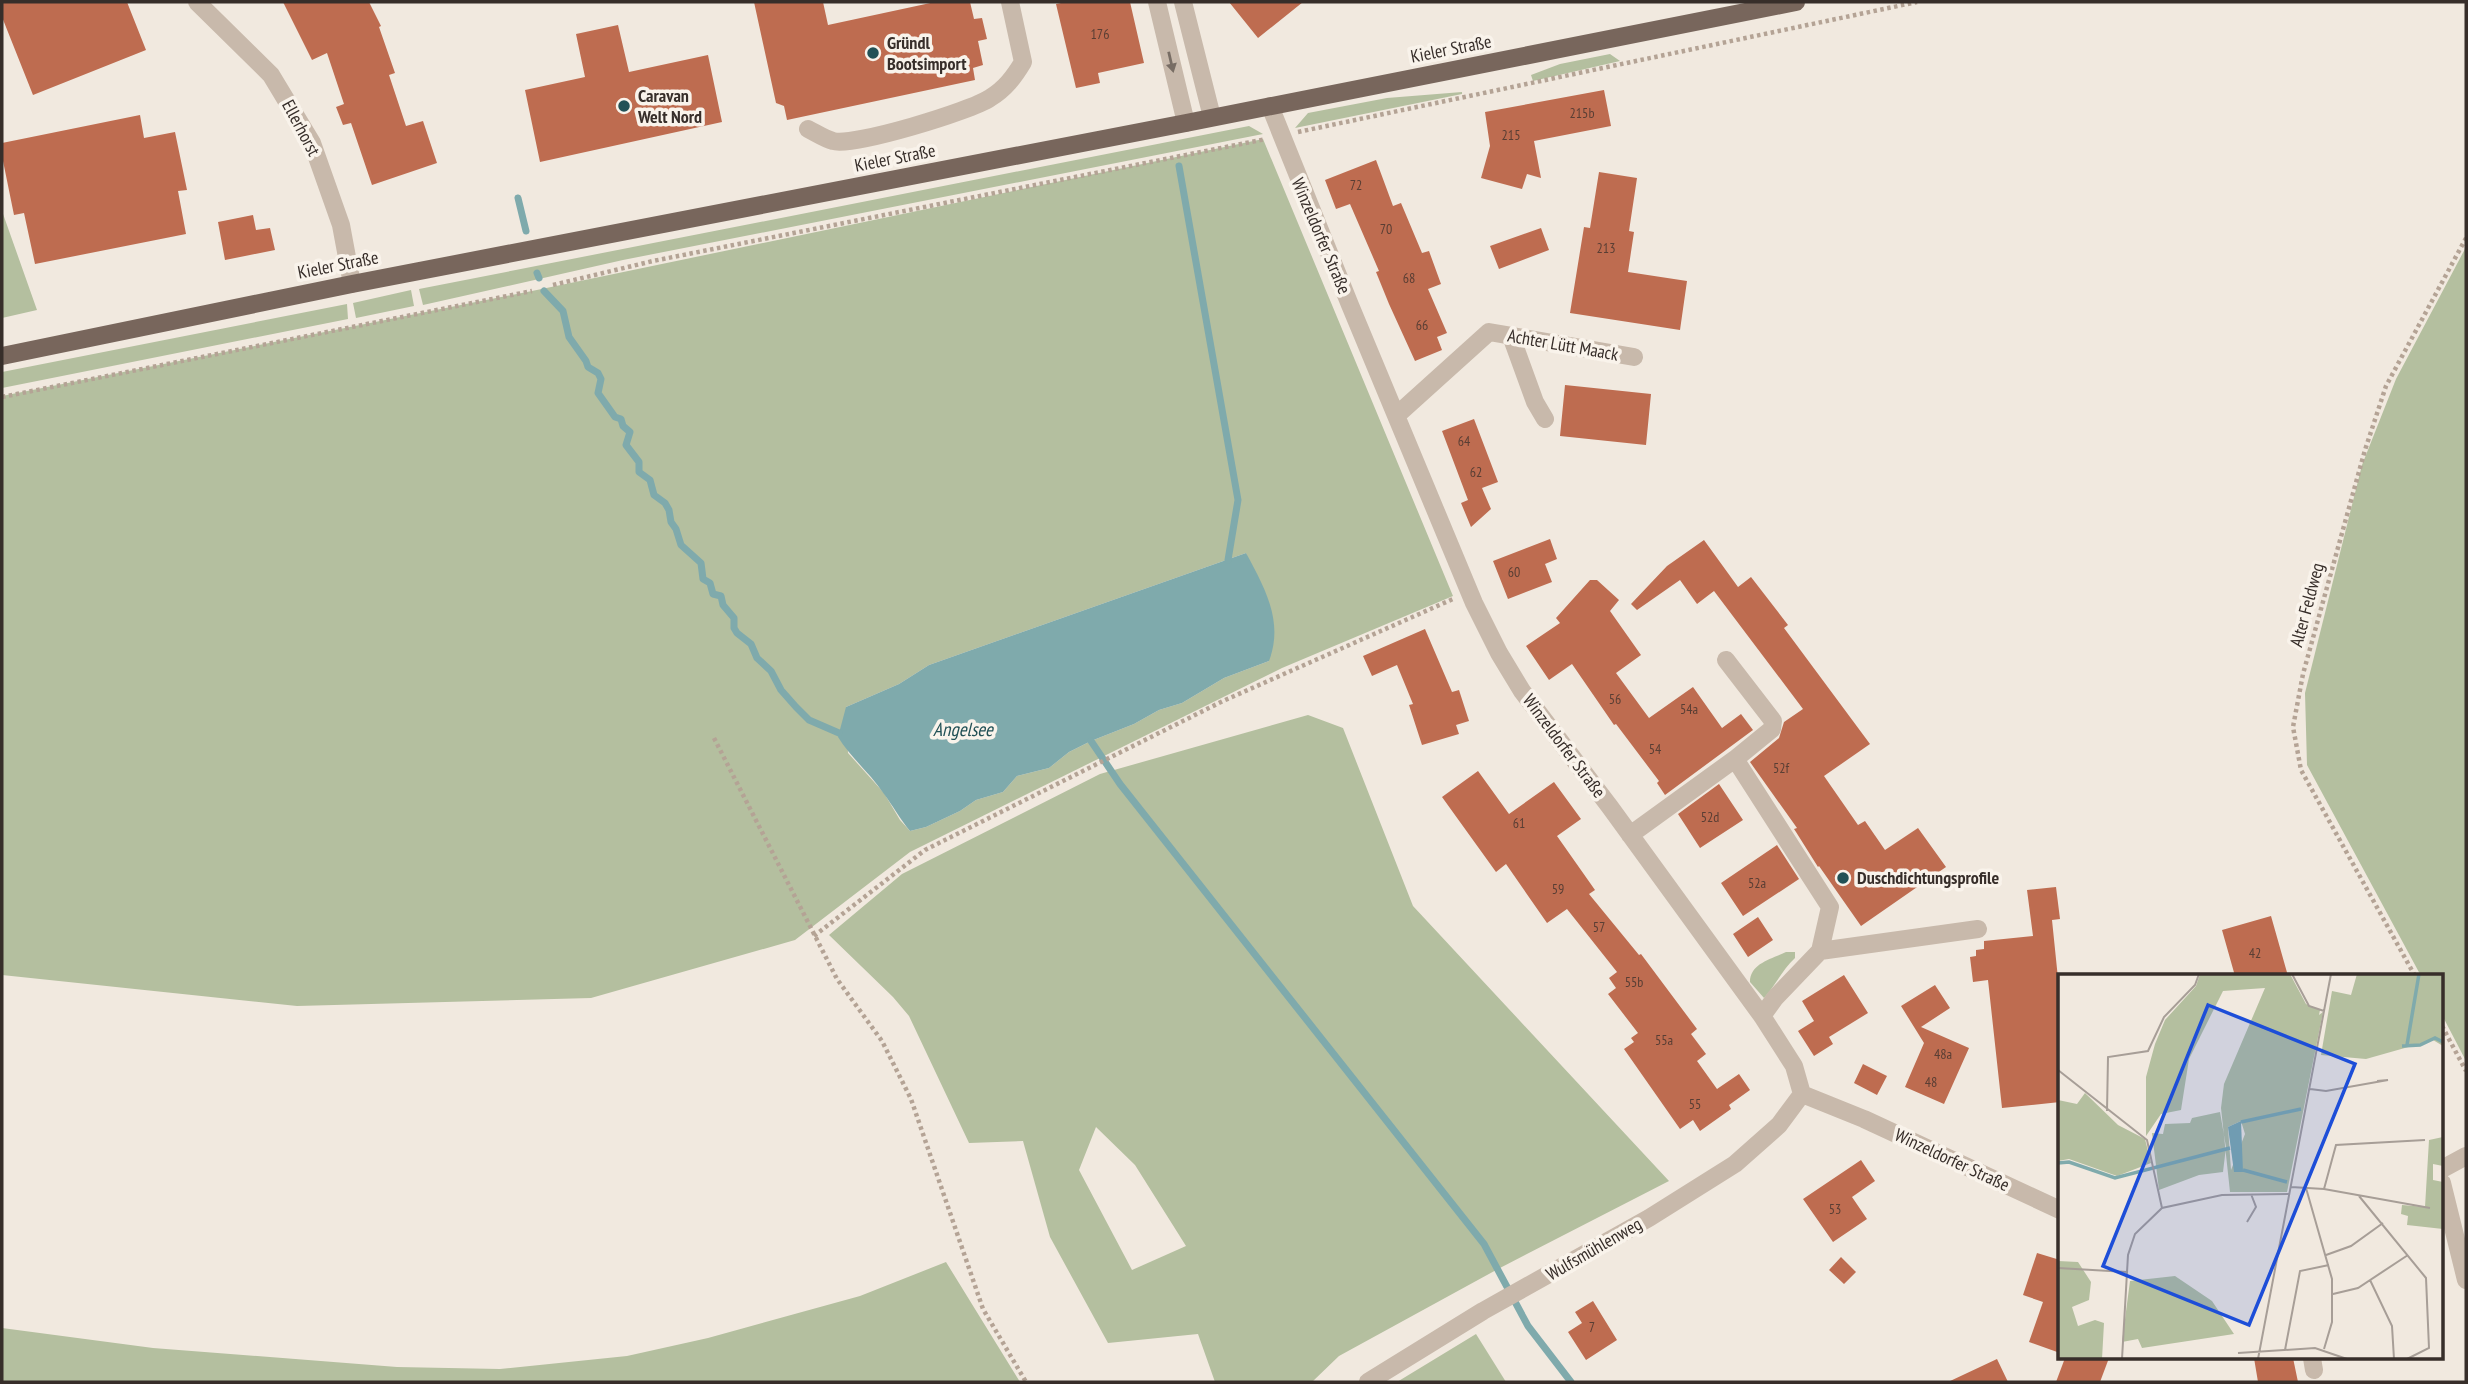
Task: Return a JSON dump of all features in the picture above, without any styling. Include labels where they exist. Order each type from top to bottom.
[{"type":"main road","name":"Kieler Straße","points":[[2,356],[352,284],[1796,2]]},
{"type":"street","name":"Ellerhorst","points":[[197,2],[271,75],[312,143],[341,225],[352,284]]},
{"type":"street","points":[[808,129],[835,142],[863,138],[946,118],[989,100],[1012,80],[1023,62],[1010,2]]},
{"type":"street","points":[[1157,2],[1186,123]]},
{"type":"street","points":[[1183,2],[1212,117]]},
{"type":"street","name":"Winzeldorfer Straße","points":[[1270,106],[1280,136],[1470,592],[1499,653],[1522,691],[1762,1016],[1794,1066],[1802,1094],[1864,1119],[2058,1209]]},
{"type":"street","name":"Achter Lütt Maack","points":[[1397,415],[1489,332],[1634,357]]},
{"type":"street","points":[[1511,336],[1535,402],[1545,418]]},
{"type":"street","points":[[1630,835],[1734,760],[1772,729],[1773,721],[1726,660]]},
{"type":"street","points":[[1734,760],[1830,907],[1820,951],[1775,998],[1762,1016]]},
{"type":"street","points":[[1820,951],[1978,929]]},
{"type":"street","name":"Wulfsmühlenweg","points":[[1368,1382],[1483,1311],[1649,1218],[1735,1164],[1779,1125],[1802,1094]]},
{"type":"street","points":[[2444,1168],[2466,1156]]},
{"type":"street","points":[[2444,1191],[2466,1280]]},
{"type":"path","points":[[553,285],[653,261],[1280,136],[1917,2]]},
{"type":"path","name":"Alter Feldweg","points":[[2414,974],[2301,770],[2293,727],[2303,674],[2365,450],[2386,386],[2466,237]]},
{"type":"path","points":[[2,397],[532,291]]},
{"type":"path","points":[[814,936],[925,850],[1096,764],[1104,757],[1223,701],[1470,592]]},
{"type":"path","points":[[1279,669],[1282,675]]},
{"type":"path","points":[[714,737],[837,979],[882,1041],[911,1099],[984,1309],[1026,1382]]},
{"type":"path","points":[[2444,1030],[2466,1071]]},
{"type":"green space","points":[[1610,54],[1620,61],[1533,81],[1531,75],[1560,64]]},
{"type":"green space","points":[[1462,92],[1295,128],[1308,113],[1387,98]]},
{"type":"green space","points":[[1249,126],[1263,134],[623,260],[423,305],[419,289]]},
{"type":"green space","points":[[1263,139],[1453,596],[1282,668],[910,852],[795,940],[591,998],[297,1006],[2,975],[2,396],[532,291]],"holes":[[[1246,553],[1269,661],[1224,678],[1182,703],[1159,710],[1134,724],[1091,741],[1069,752],[1049,768],[1017,776],[1003,792],[976,800],[926,827],[910,831],[884,793],[848,753],[846,707],[899,684],[929,665]]]},
{"type":"green space","points":[[2,211],[37,310],[2,318]]},
{"type":"green space","points":[[2466,247],[2466,1061],[2444,1019],[2444,974],[2420,974],[2307,765],[2305,693],[2362,465],[2396,379]]},
{"type":"green space","points":[[411,290],[414,306],[356,318],[353,303]]},
{"type":"green space","points":[[347,304],[348,319],[2,388],[2,372]]},
{"type":"green space","points":[[1308,715],[1343,728],[1413,906],[1669,1181],[1498,1269],[1339,1356],[1312,1382],[1215,1382],[1198,1334],[1108,1343],[1050,1237],[1023,1141],[969,1143],[909,1016],[829,935],[902,874],[1100,774]],"holes":[[[1096,1127],[1135,1165],[1186,1246],[1132,1270],[1079,1170]]]},
{"type":"green space","points":[[1786,952],[1795,952],[1795,958],[1764,998],[1750,982],[1751,976],[1763,962]]},
{"type":"green space","points":[[946,1262],[1020,1382],[2,1382],[2,1328],[153,1348],[397,1367],[500,1369],[627,1356],[708,1338],[860,1296]]},
{"type":"green space","points":[[1476,1334],[1506,1382],[1397,1382]]},
{"type":"water","name":"Angelsee","points":[[1246,553],[1266,592],[1273,619],[1273,647],[1269,661],[1224,678],[1182,703],[1159,710],[1134,724],[1091,741],[1069,752],[1049,768],[1017,776],[1003,792],[976,800],[926,827],[910,831],[879,786],[838,737],[846,707],[899,684],[929,665]]},
{"type":"building","points":[[2,2],[127,2],[146,50],[33,95],[2,17]]},
{"type":"building","points":[[283,2],[369,2],[381,26],[379,27],[395,73],[389,75],[406,126],[423,121],[437,163],[372,185],[351,123],[343,125],[336,107],[344,104],[327,53],[312,60]]},
{"type":"building","name":"Gründl Bootsimport","points":[[754,2],[823,2],[828,25],[935,2],[970,2],[974,19],[982,18],[987,39],[978,41],[983,65],[973,68],[975,80],[787,120],[784,106],[776,103]]},
{"type":"building","points":[[1130,2],[1144,63],[1098,73],[1100,83],[1076,88],[1056,4]]},
{"type":"building","points":[[1229,2],[1303,2],[1258,38]]},
{"type":"building","name":"Caravan Welt Nord","points":[[618,25],[629,72],[708,55],[722,122],[540,162],[525,90],[585,77],[576,34]]},
{"type":"building","points":[[1604,90],[1611,126],[1534,141],[1541,178],[1527,174],[1522,189],[1481,178],[1490,146],[1485,112]]},
{"type":"building","points":[[140,115],[144,138],[175,132],[187,190],[178,191],[186,234],[35,264],[24,213],[14,215],[2,156],[2,143]]},
{"type":"building","points":[[1376,160],[1393,206],[1401,203],[1422,253],[1429,251],[1441,284],[1428,289],[1447,333],[1437,337],[1442,350],[1415,361],[1389,304],[1376,272],[1379,271],[1350,204],[1336,209],[1325,180]]},
{"type":"building","points":[[1599,172],[1637,178],[1629,231],[1634,232],[1628,272],[1687,281],[1680,330],[1570,313],[1584,227],[1590,228]]},
{"type":"building","points":[[253,215],[256,230],[270,228],[275,250],[225,260],[218,222]]},
{"type":"building","points":[[1541,228],[1549,250],[1499,269],[1490,246]]},
{"type":"building","points":[[1565,385],[1651,394],[1646,445],[1560,436]]},
{"type":"building","points":[[1474,419],[1498,482],[1482,488],[1491,509],[1471,527],[1461,503],[1468,500],[1442,431]]},
{"type":"building","points":[[1550,539],[1557,559],[1545,564],[1552,582],[1508,599],[1493,561]]},
{"type":"building","points":[[1704,540],[1738,587],[1751,577],[1788,625],[1784,628],[1870,744],[1824,776],[1858,825],[1865,821],[1885,850],[1918,828],[1946,867],[1861,926],[1818,867],[1794,829],[1797,828],[1750,762],[1779,738],[1784,722],[1803,709],[1714,591],[1697,604],[1680,580],[1637,610],[1631,604],[1667,566]]},
{"type":"building","points":[[1590,580],[1597,580],[1619,600],[1610,611],[1641,655],[1616,673],[1649,718],[1693,687],[1722,728],[1741,714],[1753,730],[1665,795],[1657,783],[1659,781],[1616,724],[1614,725],[1572,664],[1549,680],[1526,646],[1560,623],[1556,618]]},
{"type":"building","points":[[1425,629],[1452,692],[1459,690],[1469,721],[1456,725],[1459,734],[1422,745],[1409,705],[1413,704],[1397,665],[1372,676],[1363,656]]},
{"type":"building","points":[[1478,771],[1509,814],[1554,782],[1581,819],[1557,836],[1595,890],[1589,894],[1639,955],[1641,954],[1697,1029],[1691,1034],[1706,1054],[1697,1061],[1717,1089],[1739,1074],[1750,1090],[1729,1105],[1731,1109],[1700,1131],[1693,1120],[1680,1129],[1624,1049],[1634,1042],[1631,1038],[1638,1033],[1608,994],[1616,988],[1609,978],[1617,972],[1567,909],[1547,923],[1506,864],[1496,872],[1442,797]]},
{"type":"building","points":[[1719,784],[1743,820],[1700,848],[1678,814]]},
{"type":"building","points":[[1777,845],[1799,879],[1743,916],[1721,883]]},
{"type":"building","points":[[2056,887],[2060,919],[2052,920],[2058,978],[2058,1102],[2002,1108],[1988,980],[1973,982],[1970,957],[1976,956],[1976,950],[1984,949],[1984,941],[2033,936],[2027,890]]},
{"type":"building","points":[[2271,916],[2287,974],[2234,974],[2222,930]]},
{"type":"building","points":[[1758,917],[1773,940],[1748,957],[1733,934]]},
{"type":"building","points":[[1844,975],[1868,1013],[1829,1037],[1833,1044],[1814,1056],[1798,1031],[1814,1021],[1802,1001]]},
{"type":"building","points":[[1935,985],[1950,1008],[1921,1027],[1969,1048],[1944,1104],[1905,1087],[1924,1043],[1901,1006]]},
{"type":"building","points":[[1863,1064],[1887,1076],[1877,1095],[1854,1083]]},
{"type":"building","points":[[1861,1160],[1875,1181],[1852,1197],[1867,1219],[1833,1242],[1803,1199]]},
{"type":"building","points":[[2037,1253],[2058,1259],[2058,1352],[2029,1342],[2043,1302],[2023,1295]]},
{"type":"building","points":[[1841,1257],[1856,1272],[1844,1284],[1829,1270]]},
{"type":"building","points":[[1593,1301],[1617,1340],[1586,1360],[1568,1332],[1582,1323],[1575,1312]]},
{"type":"building","points":[[1997,1359],[2008,1382],[1948,1382]]},
{"type":"building","points":[[2064,1360],[2108,1360],[2100,1382],[2056,1382]]},
{"type":"building","points":[[2254,1360],[2293,1360],[2298,1382],[2258,1382]]},
{"type":"waterway","points":[[1179,166],[1238,500],[1228,560]]},
{"type":"waterway","points":[[518,198],[526,231]]},
{"type":"waterway","points":[[537,273],[539,278]]},
{"type":"waterway","points":[[544,291],[563,311],[569,337],[588,367],[598,373],[601,379],[598,393],[630,432],[626,445],[639,462],[639,472],[650,480],[654,495],[665,503],[681,545],[701,563],[703,579],[710,583],[713,594],[721,596],[723,605],[734,618],[737,633],[751,644],[757,658],[771,671],[781,690],[809,720],[839,733]]},
{"type":"waterway","points":[[1091,741],[1120,784],[1484,1244],[1528,1326],[1571,1382]]},
{"type":"place","name":"Gründl Bootsimport","points":[[873,53]]},
{"type":"place","name":"Caravan Welt Nord","points":[[624,106]]},
{"type":"place","name":"Duschdichtungsprofile","points":[[1843,878]]}]
